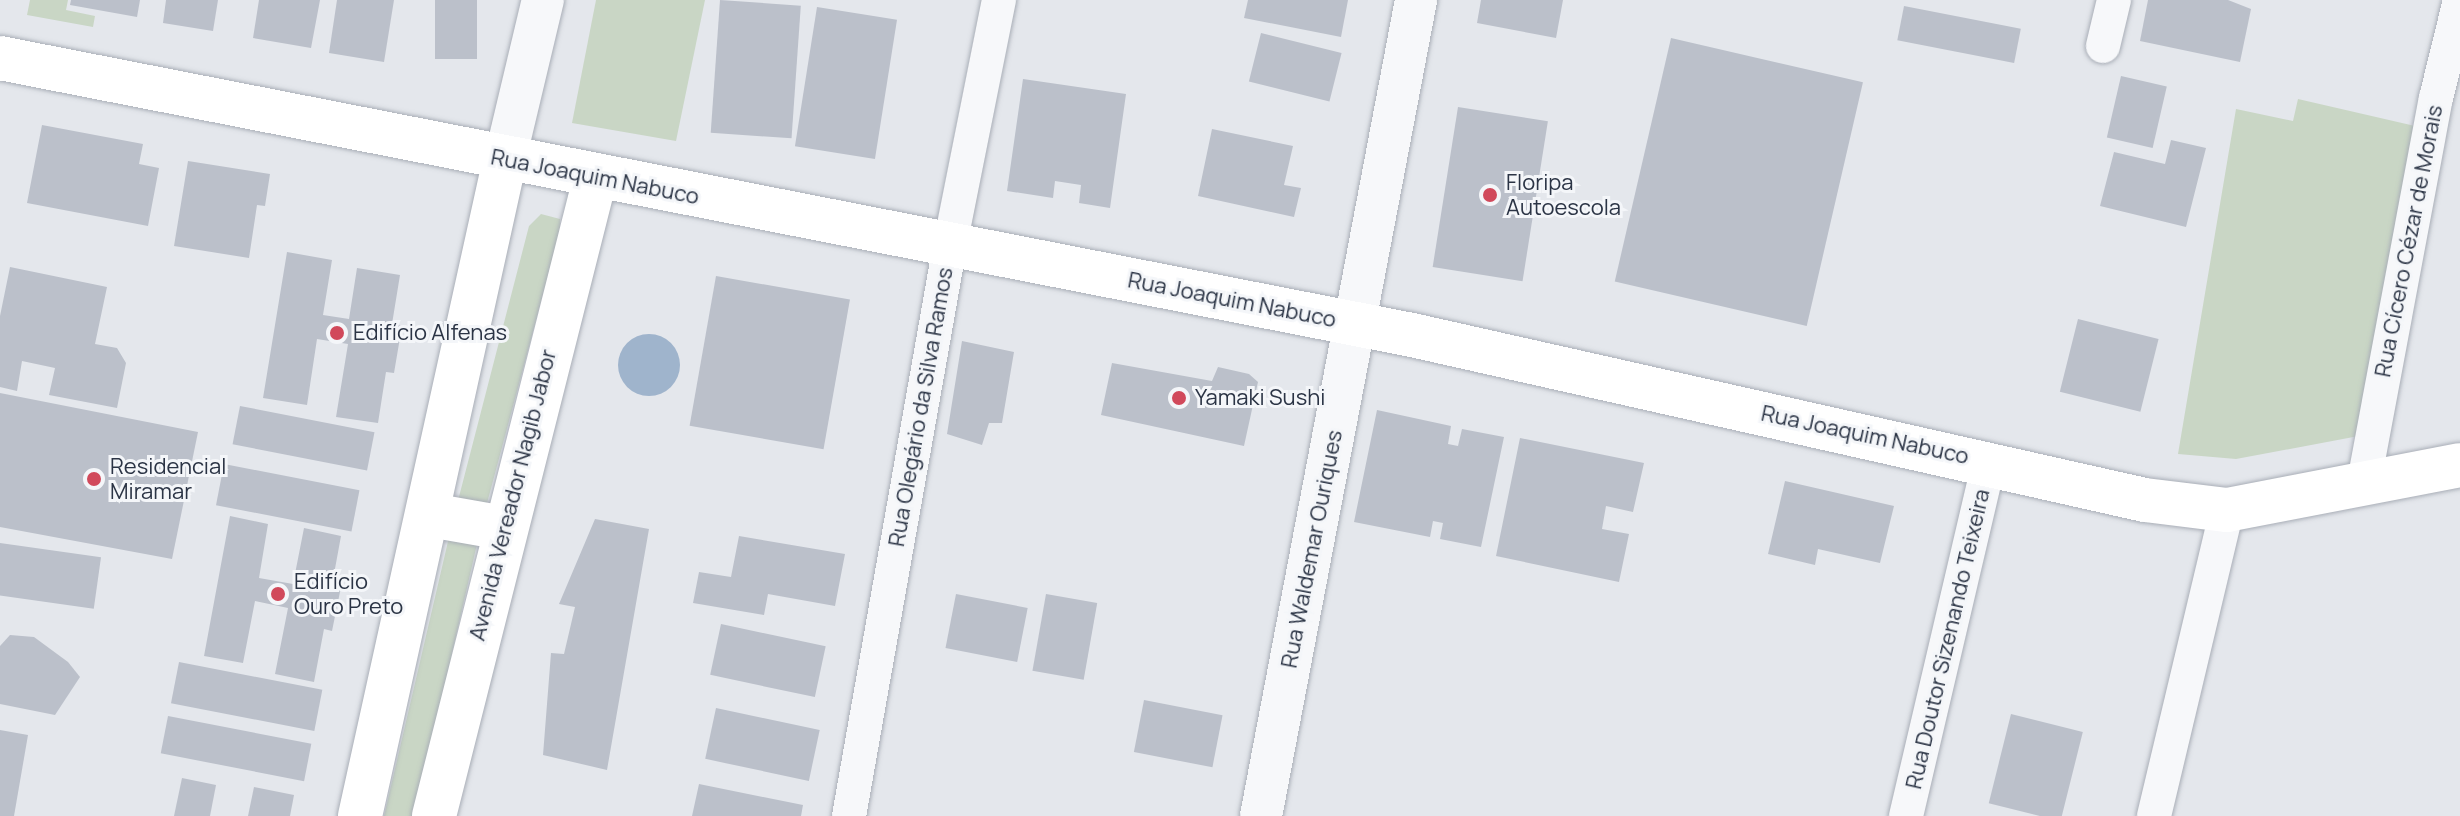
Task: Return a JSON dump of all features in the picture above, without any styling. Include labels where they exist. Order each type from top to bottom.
[{"type":"main road","name":"Rua Joaquim Nabuco","points":[[0,58],[1355,324],[1989,462],[2145,500],[2227,510],[2460,465]]},
{"type":"main road","points":[[360,816],[430,515],[505,159]]},
{"type":"main road","name":"Avenida Vereador Nagib Jabor","points":[[434,816],[504,528],[596,175]]},
{"type":"main road","points":[[430,515],[504,528]]},
{"type":"street","points":[[505,159],[543,0]]},
{"type":"street","name":"Rua Olegário da Silva Ramos","points":[[849,816],[950,245],[999,0]]},
{"type":"street","name":"Rua Waldemar Ouriques","points":[[1261,816],[1416,0]]},
{"type":"street","points":[[2103,46],[2114,0]]},
{"type":"street","name":"Rua Cícero Cézar de Morais","points":[[2364,482],[2436,98],[2460,0]]},
{"type":"street","name":"Rua Doutor Sizenando Teixeira","points":[[1906,816],[1989,462]]},
{"type":"street","points":[[2154,816],[2227,510]]},
{"type":"green space","points":[[30,0],[68,0],[66,10],[95,16],[93,27],[27,15]]},
{"type":"green space","points":[[596,0],[705,0],[676,141],[572,123]]},
{"type":"green space","points":[[2298,99],[2415,126],[2364,435],[2236,459],[2178,454],[2236,109],[2293,121]]},
{"type":"green space","points":[[541,214],[560,219],[560,231],[482,522],[415,816],[384,816],[453,520],[529,226]]},
{"type":"water","points":[[643,334],[655,334],[671,343],[678,353],[678,377],[671,387],[655,396],[643,396],[623,382],[618,371],[618,359],[632,339]]},
{"type":"building","points":[[71,0],[140,0],[137,17],[70,5]]},
{"type":"building","points":[[166,0],[218,0],[213,31],[163,23]]},
{"type":"building","points":[[259,0],[320,0],[311,48],[253,38]]},
{"type":"building","points":[[337,0],[394,0],[384,62],[329,53]]},
{"type":"building","points":[[435,0],[477,0],[477,59],[435,59]]},
{"type":"building","points":[[720,0],[801,6],[792,138],[711,133]]},
{"type":"building","points":[[1248,0],[1348,0],[1341,37],[1244,18]]},
{"type":"building","points":[[1481,0],[1563,0],[1556,38],[1477,23]]},
{"type":"building","points":[[2148,0],[2228,0],[2251,9],[2240,62],[2140,41]]},
{"type":"building","points":[[1904,6],[2021,29],[2014,63],[1897,40]]},
{"type":"building","points":[[817,7],[897,20],[875,159],[795,146]]},
{"type":"building","points":[[1261,33],[1342,53],[1329,102],[1249,82]]},
{"type":"building","points":[[1671,38],[1863,82],[1807,326],[1615,282]]},
{"type":"building","points":[[2121,76],[2167,87],[2153,148],[2107,137]]},
{"type":"building","points":[[1023,79],[1126,94],[1110,208],[1079,203],[1081,185],[1055,181],[1053,198],[1007,191]]},
{"type":"building","name":"Floripa Autoescola","points":[[1458,107],[1548,121],[1523,281],[1433,267]]},
{"type":"building","points":[[42,125],[143,144],[139,164],[159,168],[148,226],[27,203]]},
{"type":"building","points":[[1212,129],[1293,146],[1284,185],[1301,188],[1294,217],[1198,196]]},
{"type":"building","points":[[2171,140],[2206,148],[2186,227],[2100,206],[2114,152],[2165,164]]},
{"type":"building","points":[[188,161],[270,174],[265,206],[257,205],[249,258],[174,246]]},
{"type":"building","name":"Edifício Alfenas","points":[[287,252],[332,260],[323,315],[349,319],[357,268],[400,275],[392,324],[402,326],[394,373],[386,372],[378,423],[336,417],[348,344],[317,339],[307,405],[263,398]]},
{"type":"building","points":[[10,267],[107,287],[95,344],[117,348],[126,363],[117,408],[49,395],[55,368],[22,361],[17,391],[0,387],[0,316]]},
{"type":"building","points":[[716,276],[850,300],[824,449],[690,426]]},
{"type":"building","points":[[2078,319],[2159,339],[2140,412],[2060,392]]},
{"type":"building","points":[[962,341],[1014,352],[1002,423],[989,423],[982,445],[947,434]]},
{"type":"building","name":"Yamaki Sushi","points":[[1112,363],[1212,381],[1218,367],[1249,374],[1258,382],[1244,446],[1101,415]]},
{"type":"building","name":"Residencial Miramar","points":[[0,393],[198,432],[172,559],[0,527]]},
{"type":"building","points":[[240,406],[374,432],[367,470],[233,444]]},
{"type":"building","points":[[1377,410],[1451,426],[1448,444],[1458,446],[1462,429],[1504,437],[1481,547],[1440,539],[1443,523],[1433,521],[1430,537],[1354,522]]},
{"type":"building","points":[[1520,438],[1644,463],[1633,512],[1606,506],[1602,529],[1629,534],[1619,582],[1496,556]]},
{"type":"building","points":[[224,464],[359,490],[351,532],[216,505]]},
{"type":"building","points":[[1785,481],[1894,506],[1880,563],[1818,549],[1815,565],[1768,554]]},
{"type":"building","name":"Edifício Ouro Preto","points":[[230,516],[268,524],[259,578],[293,584],[304,528],[341,536],[332,585],[341,587],[332,631],[324,629],[314,682],[275,674],[288,608],[255,601],[243,663],[204,656]]},
{"type":"building","points":[[595,519],[649,529],[607,770],[543,755],[551,653],[564,654],[575,607],[559,604]]},
{"type":"building","points":[[739,536],[845,554],[835,606],[768,594],[764,615],[693,603],[699,572],[731,577]]},
{"type":"building","points":[[0,543],[101,557],[94,609],[0,596]]},
{"type":"building","points":[[956,594],[1028,608],[1017,662],[946,648]]},
{"type":"building","points":[[1046,594],[1097,603],[1084,680],[1032,671]]},
{"type":"building","points":[[721,624],[826,646],[815,697],[710,675]]},
{"type":"building","points":[[10,635],[34,637],[68,662],[80,677],[55,715],[0,704],[0,646]]},
{"type":"building","points":[[179,662],[322,690],[314,731],[171,703]]},
{"type":"building","points":[[1144,700],[1223,715],[1212,767],[1134,752]]},
{"type":"building","points":[[716,708],[820,730],[809,781],[705,759]]},
{"type":"building","points":[[2011,714],[2083,732],[2062,816],[2040,816],[1989,803]]},
{"type":"building","points":[[168,716],[311,744],[304,781],[161,753]]},
{"type":"building","points":[[0,730],[28,735],[14,816],[0,816]]},
{"type":"building","points":[[182,778],[216,785],[210,816],[174,816]]},
{"type":"building","points":[[699,784],[803,805],[801,816],[692,816]]},
{"type":"building","points":[[254,787],[294,795],[290,816],[248,816]]},
{"type":"place","name":"Floripa Autoescola","points":[[1490,195]]},
{"type":"place","name":"Edifício Alfenas","points":[[337,333]]},
{"type":"place","name":"Yamaki Sushi","points":[[1179,398]]},
{"type":"place","name":"Residencial Miramar","points":[[94,479]]},
{"type":"place","name":"Edifício Ouro Preto","points":[[278,594]]}]
